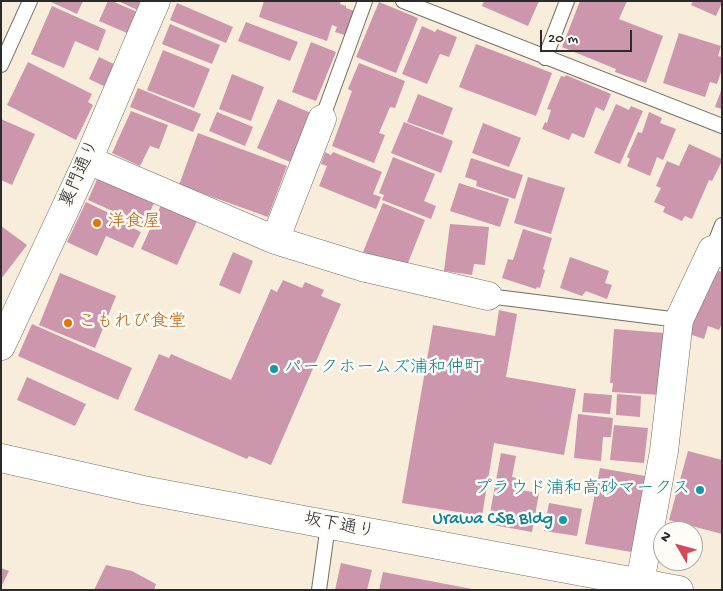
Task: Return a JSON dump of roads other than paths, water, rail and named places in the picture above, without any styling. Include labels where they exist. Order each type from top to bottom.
[{"type":"street","name":"裏門通り","points":[[1,346],[88,160],[156,1]]},
{"type":"street","points":[[275,240],[322,119]]},
{"type":"street","points":[[88,160],[275,240],[362,267],[488,296]]},
{"type":"street","points":[[639,586],[664,451],[679,320],[717,252]]},
{"type":"street","name":"坂下通り","points":[[1,458],[143,490],[639,586],[679,590]]},
{"type":"lane","points":[[1,65],[30,1]]},
{"type":"lane","points":[[322,119],[365,1]]},
{"type":"lane","points":[[403,1],[722,126]]},
{"type":"lane","points":[[545,58],[567,1]]},
{"type":"lane","points":[[717,252],[722,225]]},
{"type":"lane","points":[[488,296],[679,320]]},
{"type":"lane","points":[[319,590],[328,525]]},
{"type":"place","name":"洋食屋","points":[[97,223]]},
{"type":"place","name":"こもれび食堂","points":[[68,323]]},
{"type":"place","name":"パークホームズ浦和仲町","points":[[274,369]]},
{"type":"place","name":"プラウド浦和高砂マークス","points":[[700,490]]},
{"type":"place","name":"Urawa CSB Bldg","points":[[563,520]]}]
